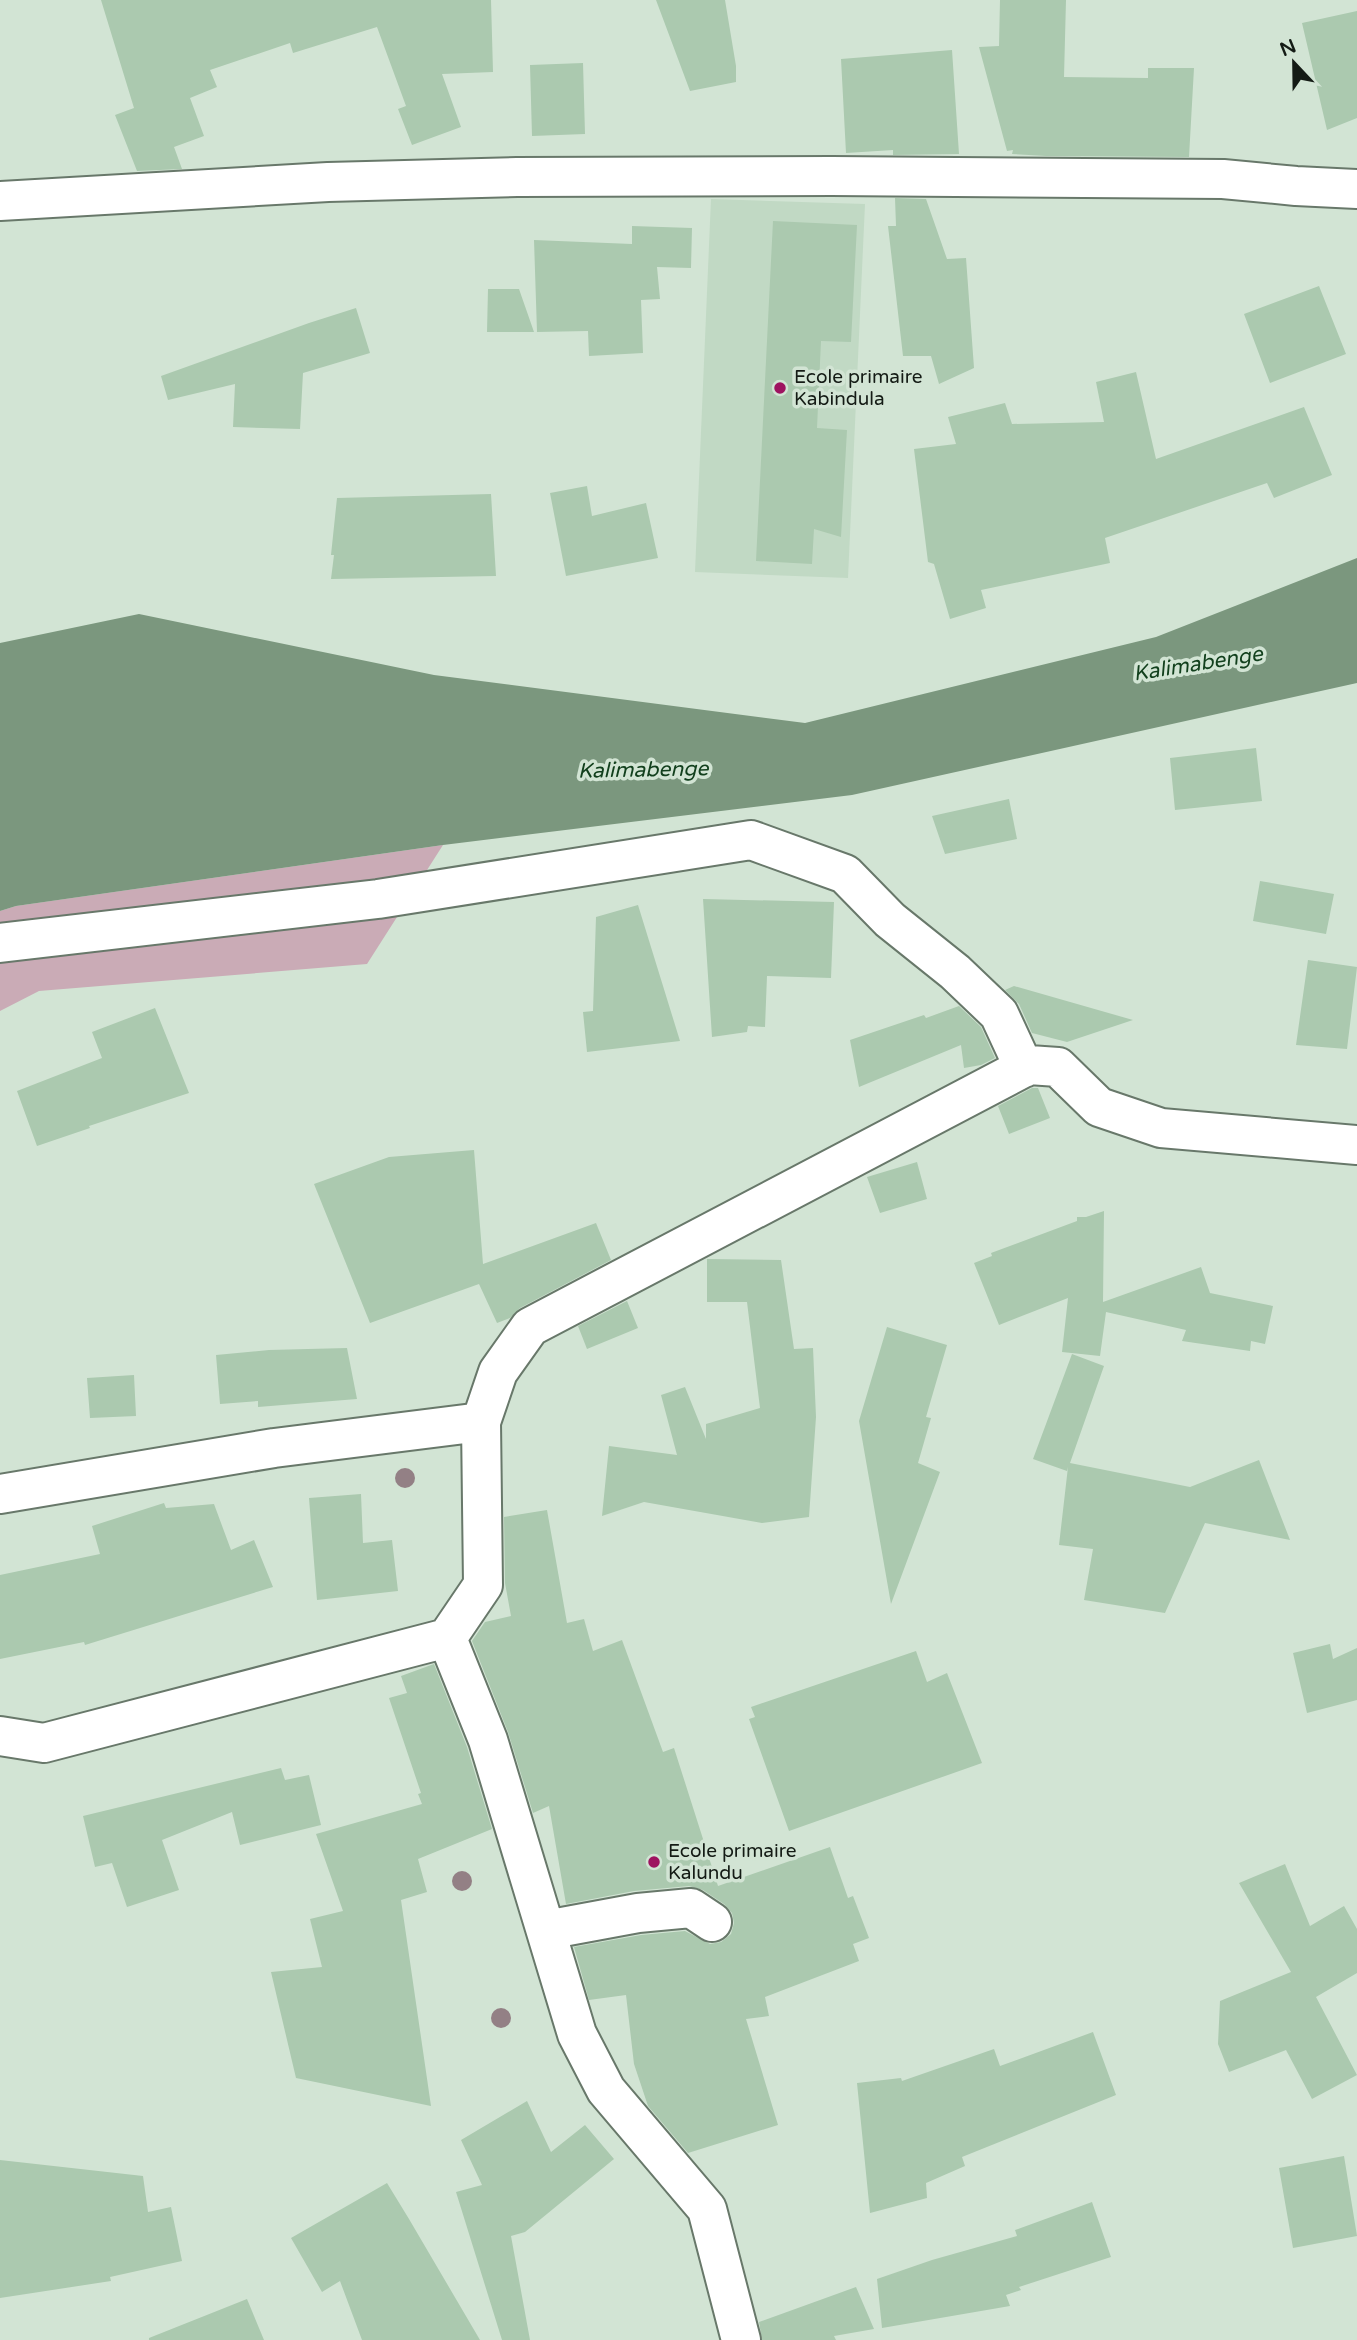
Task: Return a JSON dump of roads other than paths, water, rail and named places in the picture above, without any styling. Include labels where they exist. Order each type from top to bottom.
[{"type":"street","points":[[0,201],[328,182],[531,177],[1223,178],[1357,189]]},
{"type":"street","points":[[0,943],[378,899],[751,840],[845,874],[890,920],[955,972],[999,1014],[1024,1068]]},
{"type":"street","points":[[0,1736],[44,1743],[447,1638],[483,1585],[481,1422],[498,1373],[530,1327],[1029,1065],[1058,1068],[1099,1107],[1161,1128],[1357,1146]]},
{"type":"street","points":[[0,1494],[274,1448],[481,1422]]},
{"type":"street","points":[[447,1638],[488,1740],[577,2034],[606,2090],[708,2209],[741,2340]]},
{"type":"street","points":[[546,1930],[638,1913],[691,1909],[712,1922]]},
{"type":"water","name":"Kalimabenge","points":[[1357,558],[1357,683],[852,795],[443,845],[16,906],[0,911],[0,643],[139,614],[434,675],[805,723],[1156,637]]},
{"type":"place","name":"Ecole primaire Kabindula","points":[[780,388]]},
{"type":"place","name":"Ecole primaire Kalundu","points":[[654,1862]]}]
